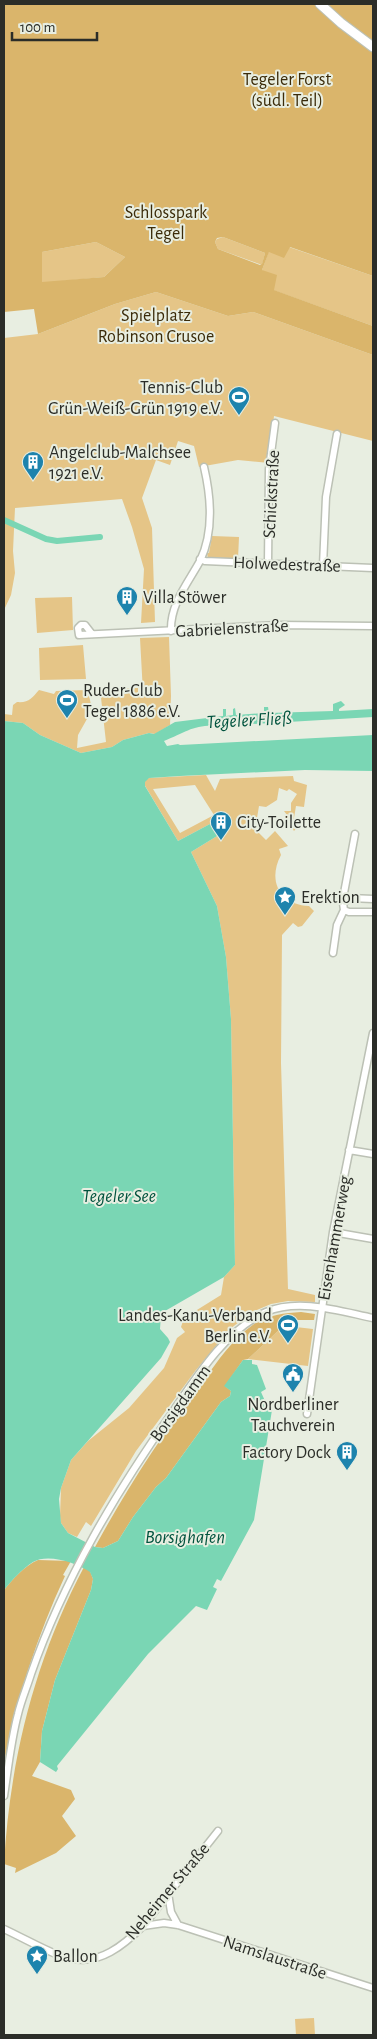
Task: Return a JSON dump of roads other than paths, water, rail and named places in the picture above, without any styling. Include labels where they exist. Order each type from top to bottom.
[{"type":"main road","points":[[320,4],[347,28],[373,47]]},
{"type":"street","name":"Schickstraße","points":[[268,564],[269,469],[275,424]]},
{"type":"street","points":[[323,566],[326,497],[337,434]]},
{"type":"street","points":[[171,631],[170,623],[175,606],[200,559],[208,533],[210,495],[204,466]]},
{"type":"street","name":"Holwedestraße","points":[[200,559],[205,561],[373,568]]},
{"type":"street","name":"Gabrielenstraße","points":[[92,634],[88,627],[83,625],[78,628],[80,635],[278,624],[373,626]]},
{"type":"street","points":[[346,899],[344,893],[355,834]]},
{"type":"street","points":[[346,899],[373,899]]},
{"type":"street","points":[[333,952],[338,920],[344,910],[342,905],[346,899]]},
{"type":"street","points":[[344,910],[349,912],[373,912]]},
{"type":"street","name":"Eisenhammerweg","points":[[307,1414],[333,1232],[349,1150],[370,1063],[373,1033]]},
{"type":"street","points":[[349,1150],[373,1154]]},
{"type":"street","points":[[333,1232],[373,1239]]},
{"type":"street","name":"Borsigdamm","points":[[4,1796],[18,1714],[41,1645],[71,1578],[96,1531],[150,1443],[203,1370],[233,1333],[251,1319],[276,1309],[302,1306],[373,1318]]},
{"type":"street","name":"Neheimer Straße","points":[[4,1929],[66,1959],[87,1960],[102,1957],[130,1939],[143,1926],[218,1831]]},
{"type":"street","points":[[168,1893],[171,1912],[178,1925]]},
{"type":"street","name":"Namslaustraße","points":[[143,1926],[164,1923],[178,1925],[373,1988]]},
{"type":"water","name":"Tegeler See","points":[[341,701],[345,705],[339,711],[373,709],[373,717],[203,726],[190,729],[164,741],[167,746],[373,735],[373,771],[305,770],[180,776],[149,778],[145,782],[145,786],[178,841],[210,824],[216,825],[222,833],[191,852],[217,906],[226,957],[231,1019],[235,1265],[224,1277],[161,1315],[160,1329],[170,1342],[161,1358],[71,1460],[59,1499],[61,1523],[68,1533],[95,1547],[103,1548],[118,1541],[133,1517],[156,1487],[166,1478],[221,1402],[230,1396],[231,1391],[224,1386],[243,1360],[252,1360],[252,1364],[257,1365],[266,1389],[261,1392],[272,1410],[254,1520],[221,1581],[217,1579],[213,1587],[217,1589],[207,1610],[196,1606],[148,1654],[57,1766],[56,1772],[40,1762],[42,1731],[55,1680],[91,1590],[93,1579],[90,1572],[78,1565],[46,1558],[39,1559],[29,1565],[4,1590],[4,721],[23,723],[40,735],[81,753],[112,747],[123,740],[149,733],[154,734],[175,722],[223,716],[223,709],[226,709],[226,716],[233,715],[233,709],[235,708],[236,715],[264,713],[264,707],[268,707],[269,713],[333,711],[333,704]]},
{"type":"waterway","points":[[4,520],[46,539],[57,541],[100,537]]},
{"type":"place","name":"Tennis-Club Grün-Weiß-Grün 1919 e.V.","points":[[239,416]]},
{"type":"place","name":"Angelclub-Malchsee 1921 e.V.","points":[[33,481]]},
{"type":"place","name":"Villa Stöwer","points":[[127,616]]},
{"type":"place","name":"Ruder-Club Tegel 1886 e.V.","points":[[67,719]]},
{"type":"place","name":"City-Toilette","points":[[221,841]]},
{"type":"place","name":"Erektion","points":[[285,916]]},
{"type":"place","name":"Landes-Kanu-Verband Berlin e.V.","points":[[288,1344]]},
{"type":"place","name":"Nordberliner Tauchverein","points":[[293,1393]]},
{"type":"place","name":"Factory Dock","points":[[347,1471]]},
{"type":"place","name":"Ballon","points":[[37,1975]]},
{"type":"park label","name":"Tegeler Forst (südl. Teil)","points":[[287,89]]},
{"type":"park label","name":"Schlosspark Tegel","points":[[166,222]]},
{"type":"park label","name":"Spielplatz Robinson Crusoe","points":[[156,325]]},
{"type":"water label","name":"Tegeler Fließ","points":[[249,719]]},
{"type":"water label","name":"Borsighafen","points":[[185,1536]]}]
